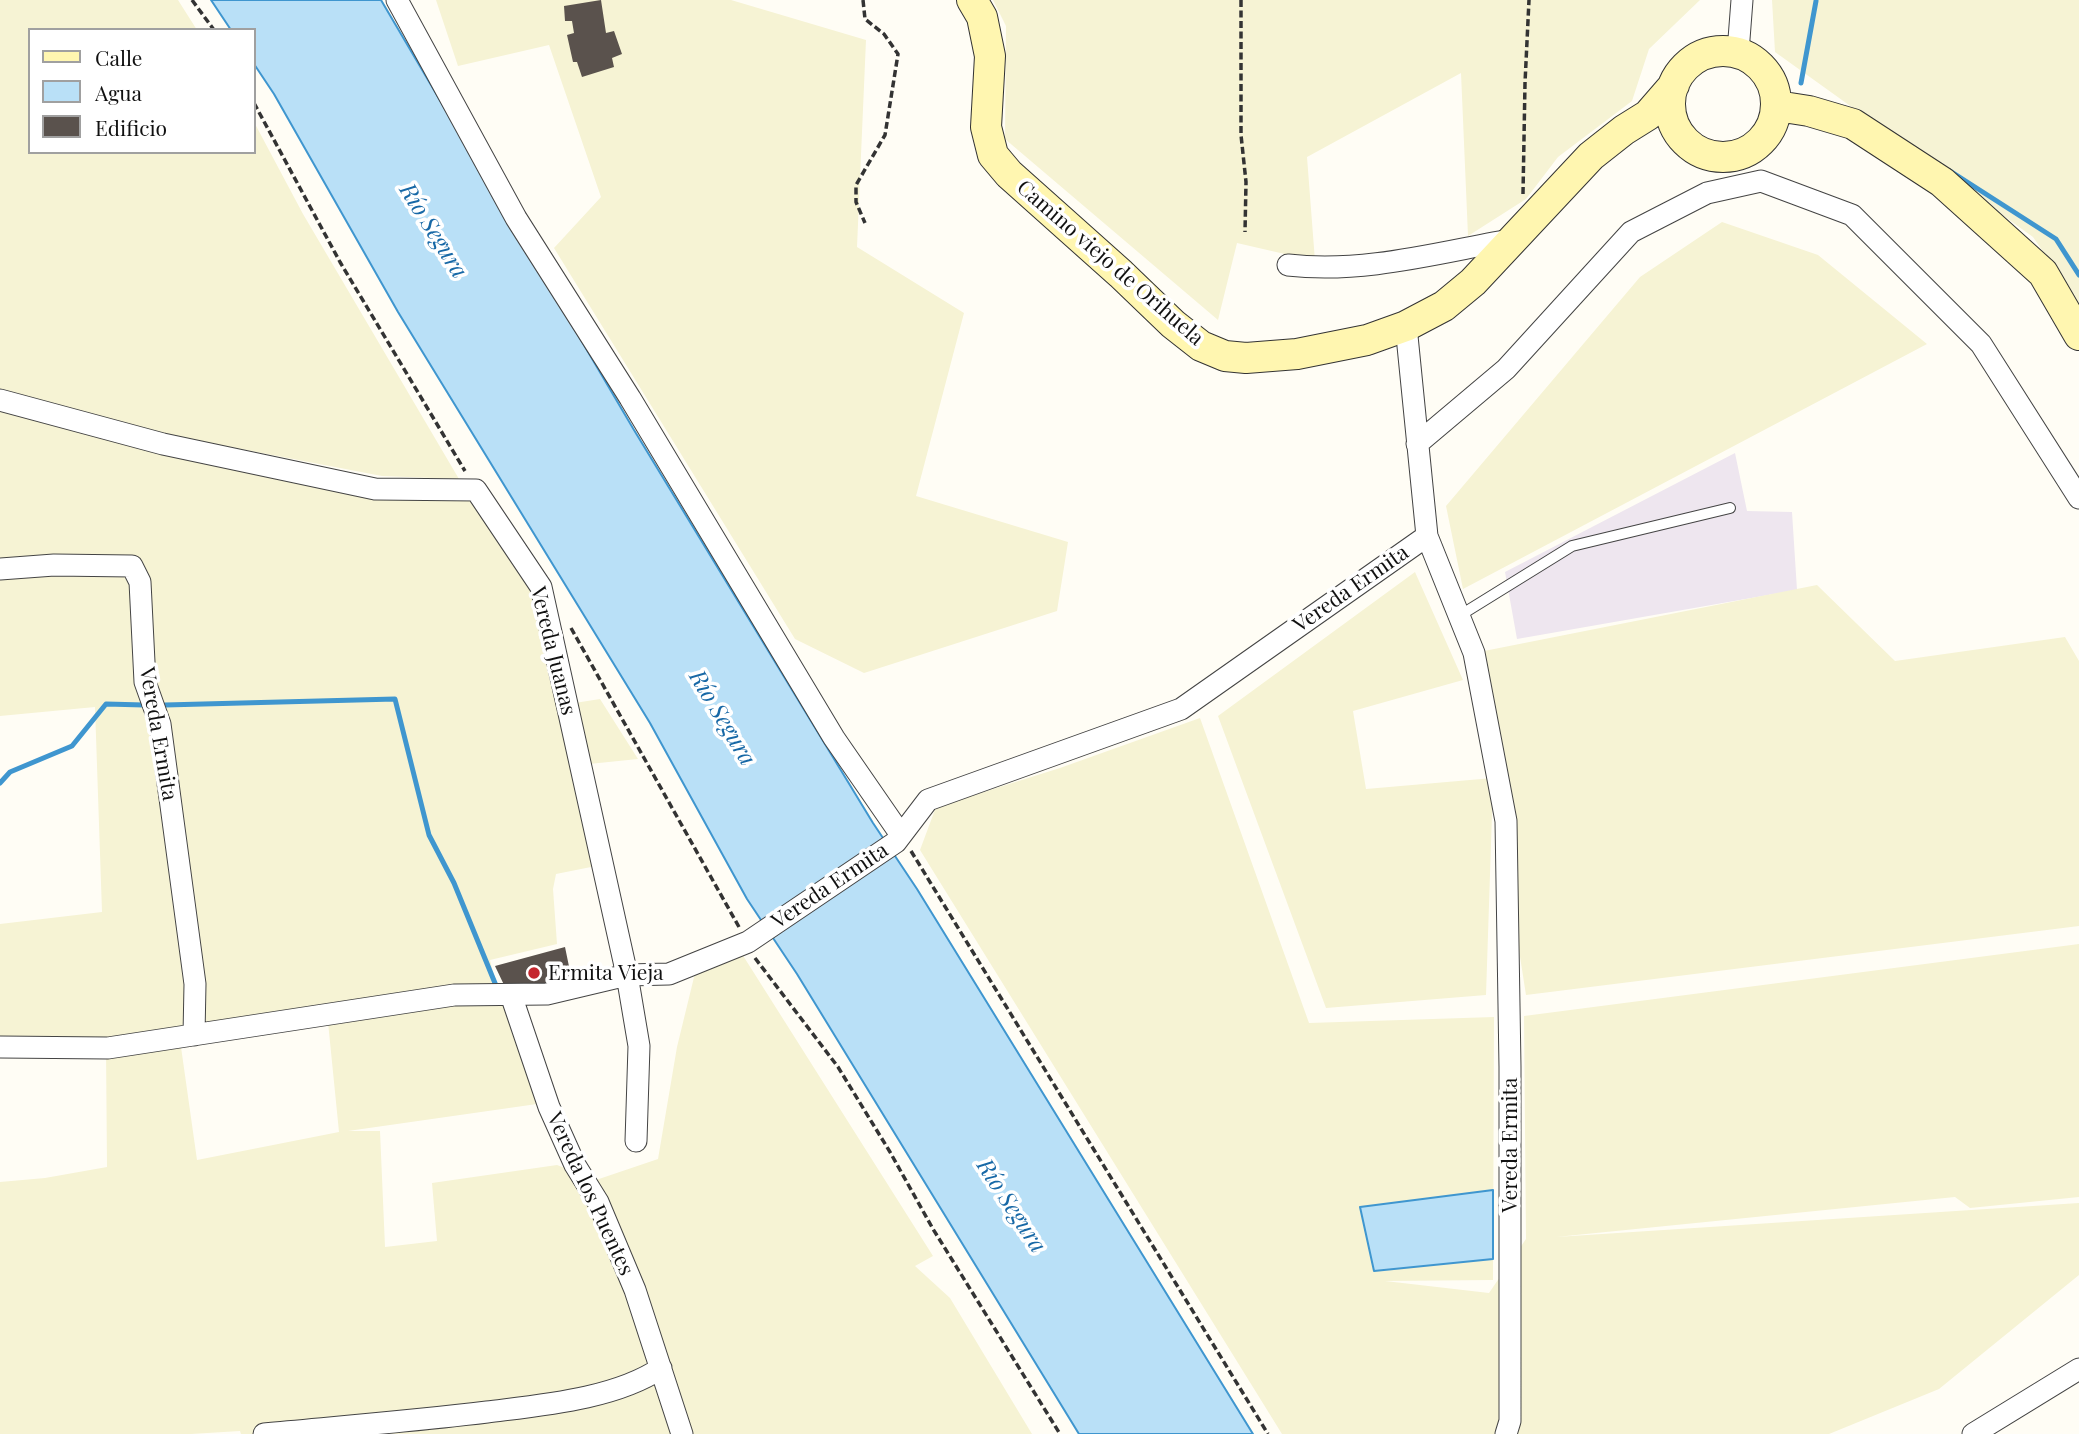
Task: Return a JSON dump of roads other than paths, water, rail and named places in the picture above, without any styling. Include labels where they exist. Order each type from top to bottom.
[{"type":"main road","name":"Camino viejo de Orihuela","points":[[972,0],[982,18],[990,56],[986,127],[993,155],[1009,174],[1173,324],[1201,346],[1225,356],[1246,359],[1297,354],[1367,340],[1406,326],[1444,306],[1473,282],[1591,156],[1648,115],[1674,85]]},
{"type":"main road","points":[[1715,51],[1738,52],[1760,65],[1773,83],[1777,106],[1774,121],[1759,144],[1736,156],[1709,155],[1691,146],[1681,137],[1671,116],[1670,103],[1674,85],[1690,62],[1715,51]]},
{"type":"main road","points":[[1777,106],[1808,111],[1853,124],[1942,182],[2043,273],[2079,335]]},
{"type":"main road","name":"Camino viejo de Orihuela","points":[[1612,141],[1639,135],[1661,136],[1709,155]]},
{"type":"street","points":[[397,0],[516,218],[630,398],[834,738],[899,838]]},
{"type":"street","points":[[1738,52],[1742,0]]},
{"type":"street","points":[[1417,444],[1506,369],[1631,232],[1707,193],[1761,181],[1852,215],[1981,344],[2079,498]]},
{"type":"street","points":[[1288,265],[1318,268],[1356,266],[1515,239]]},
{"type":"street","points":[[1406,326],[1427,536]]},
{"type":"street","name":"Vereda Juanas","points":[[0,400],[163,444],[375,489],[476,490],[541,587],[627,975]]},
{"type":"street","name":"Vereda Ermita","points":[[0,1047],[108,1048],[454,995],[547,994],[627,975],[669,974],[748,942],[899,838],[928,800],[1181,709],[1427,536],[1474,653],[1506,821],[1510,1067],[1510,1421],[1506,1434]]},
{"type":"street","name":"Vereda Ermita","points":[[0,569],[54,565],[132,566],[140,582],[145,682],[160,724],[195,984],[194,1035]]},
{"type":"street","points":[[627,975],[639,1046],[636,1142]]},
{"type":"street","name":"Vereda los Puentes","points":[[511,995],[549,1107],[575,1165],[598,1202],[635,1290],[682,1434]]},
{"type":"street","points":[[264,1434],[526,1407],[621,1389],[661,1368]]},
{"type":"street","points":[[1973,1434],[2079,1369]]},
{"type":"lane","points":[[1459,616],[1572,546],[1730,508]]},
{"type":"water","name":"Río Segura","points":[[211,0],[381,0],[634,430],[873,823],[917,889],[1253,1434],[1079,1434],[797,974],[747,899],[650,723],[398,312],[256,67],[256,28],[230,28]]},
{"type":"water","points":[[1493,1190],[1493,1259],[1374,1271],[1360,1207]]},
{"type":"waterway","points":[[1801,83],[1816,1]]},
{"type":"waterway","points":[[1950,171],[2056,239],[2079,275]]},
{"type":"waterway","points":[[165,705],[395,699],[429,835],[454,883],[497,988]]},
{"type":"waterway","points":[[0,783],[10,772],[72,746],[106,704],[144,705]]},
{"type":"place","name":"Ermita Vieja","points":[[534,973]]}]
